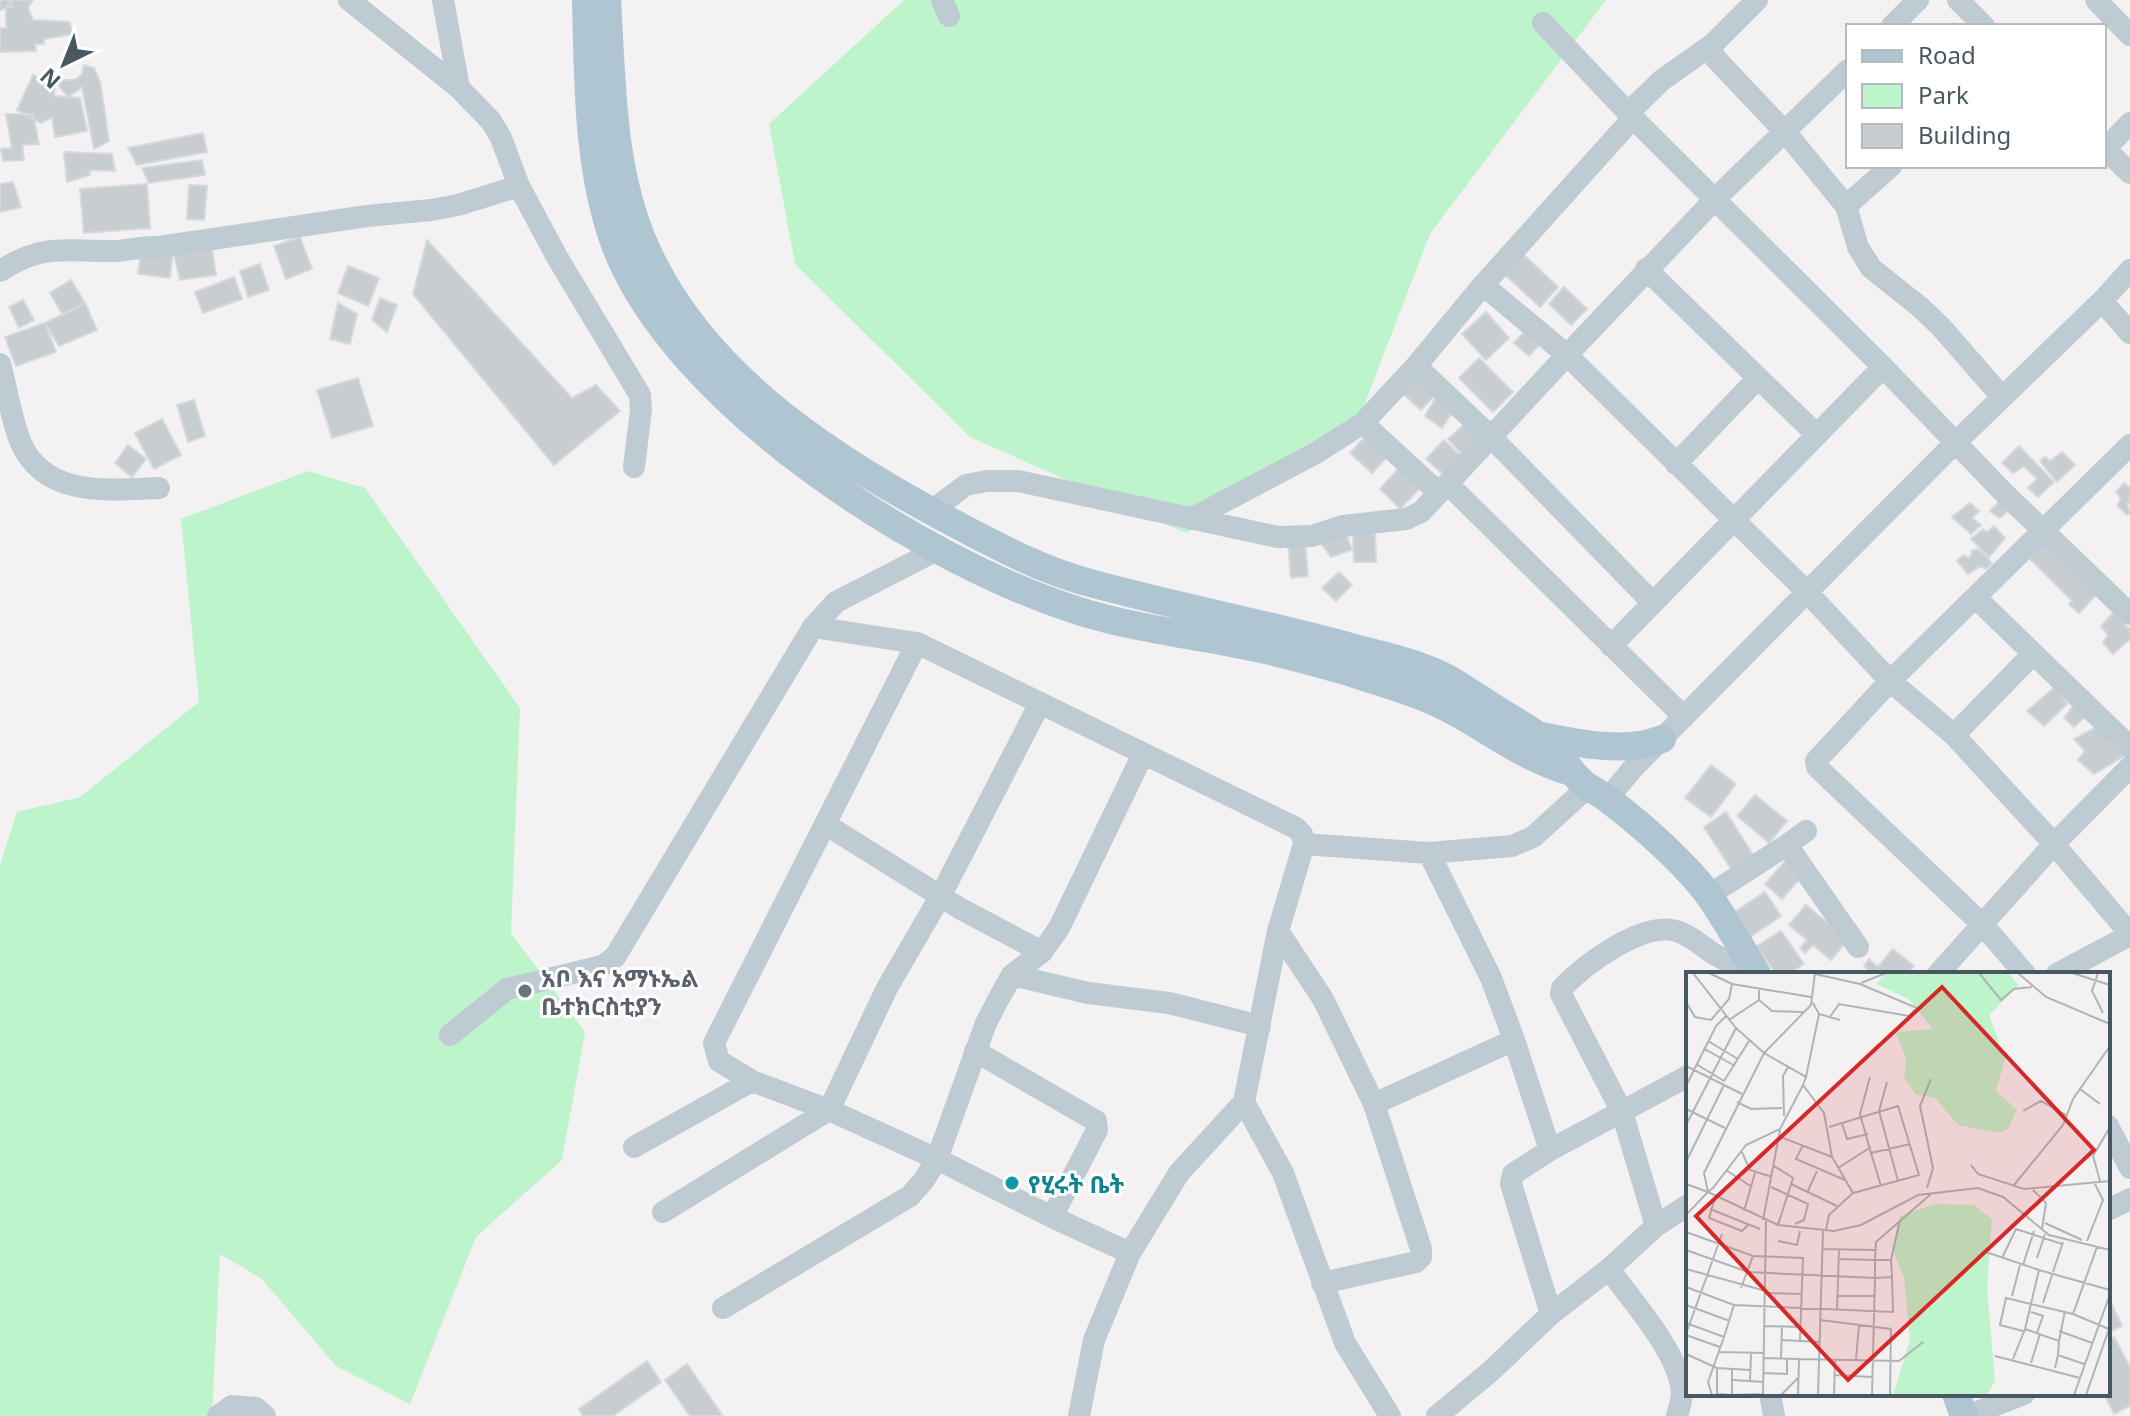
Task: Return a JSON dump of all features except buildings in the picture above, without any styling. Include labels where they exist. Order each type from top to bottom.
[{"type":"main road","points":[[586,0],[596,161],[603,205],[614,242],[630,278],[657,318],[724,379],[855,467],[1012,555],[1052,571],[1402,661],[1446,678],[1553,747],[1589,786],[1664,848],[1709,895],[1754,972]]},
{"type":"main road","points":[[607,0],[616,139],[632,211],[667,286],[724,379],[769,437],[815,473],[899,526],[939,549],[1042,598],[1086,613],[1254,647],[1422,696],[1540,763],[1589,786]]},
{"type":"main road","points":[[1151,628],[1157,599]]},
{"type":"main road","points":[[1536,734],[1578,743],[1646,746],[1662,739]]},
{"type":"main road","points":[[1957,1396],[1965,1416]]},
{"type":"street","points":[[349,0],[459,88],[491,121],[501,138],[519,186],[557,257],[640,395],[634,467]]},
{"type":"street","points":[[443,0],[459,88]]},
{"type":"street","points":[[1191,519],[1316,453],[1363,423],[1416,366],[1662,80],[1713,44],[1757,0]]},
{"type":"street","points":[[1894,24],[1918,0]]},
{"type":"street","points":[[1958,0],[1982,24]]},
{"type":"street","points":[[2096,0],[2130,35]]},
{"type":"street","points":[[1543,23],[1630,116],[1716,198],[2043,531],[2130,614]]},
{"type":"street","points":[[1713,44],[1712,52],[1716,59],[1786,133],[1846,206],[1858,247],[1871,268],[1941,327],[2002,397]]},
{"type":"street","points":[[925,508],[966,485],[1018,481],[1278,537],[1312,536],[1343,526],[1406,519],[1421,512],[1646,269],[1846,72]]},
{"type":"street","points":[[2106,147],[2130,123]]},
{"type":"street","points":[[2106,151],[2130,173]]},
{"type":"street","points":[[1846,206],[1889,168]]},
{"type":"street","points":[[0,271],[37,251],[118,251],[142,246],[159,247],[367,216],[431,210],[519,186]]},
{"type":"street","points":[[1646,269],[1816,434]]},
{"type":"street","points":[[1304,844],[1429,853],[1512,846],[1533,837],[1589,786],[1662,739],[2130,270]]},
{"type":"street","points":[[1483,285],[1567,355],[1807,592],[1890,681],[1954,735],[2054,844],[2130,934],[2061,972]]},
{"type":"street","points":[[2102,301],[2130,333]]},
{"type":"street","points":[[0,364],[21,441],[31,460],[43,472],[68,484],[96,491],[159,488]]},
{"type":"street","points":[[1416,366],[1491,437],[1652,602]]},
{"type":"street","points":[[1611,646],[1883,367]]},
{"type":"street","points":[[1676,464],[1758,378]]},
{"type":"street","points":[[1363,423],[1443,489],[1684,717]]},
{"type":"street","points":[[2023,972],[1983,925],[1817,767],[1816,761],[1890,681],[2129,449]]},
{"type":"street","points":[[450,1035],[507,989],[602,966],[615,957],[813,627],[836,602],[939,549]]},
{"type":"street","points":[[1976,598],[2130,747]]},
{"type":"street","points":[[813,627],[917,643],[1296,828],[1302,834],[1304,844],[1278,931],[1244,1102],[1179,1173],[1130,1253],[1094,1340],[1079,1416]]},
{"type":"street","points":[[917,643],[714,1043],[719,1061],[752,1081],[829,1110],[937,1159],[1130,1253]]},
{"type":"street","points":[[1954,735],[2033,654]]},
{"type":"street","points":[[663,1212],[829,1110],[887,988],[941,895],[1040,703]]},
{"type":"street","points":[[723,1308],[910,1196],[924,1180],[937,1159],[986,1023],[1012,975],[1042,952],[1059,928],[1143,754]]},
{"type":"street","points":[[1940,972],[2054,844],[2130,767]]},
{"type":"street","points":[[825,824],[961,909],[1042,952]]},
{"type":"street","points":[[1709,895],[1806,831]]},
{"type":"street","points":[[1787,845],[1858,947]]},
{"type":"street","points":[[1429,853],[1491,978],[1550,1150]]},
{"type":"street","points":[[1656,1226],[1622,1112],[1561,994],[1562,988],[1629,938],[1663,928],[1680,932],[1714,954],[1751,972]]},
{"type":"street","points":[[1278,931],[1323,999],[1374,1104],[1421,1249],[1421,1257],[1416,1262],[1322,1283]]},
{"type":"street","points":[[1012,975],[1088,993],[1169,1003],[1260,1026]]},
{"type":"street","points":[[1374,1104],[1514,1040]]},
{"type":"street","points":[[975,1051],[1096,1121],[1097,1130],[1052,1217]]},
{"type":"street","points":[[1551,1314],[1511,1184],[1513,1174],[1550,1150],[1686,1077]]},
{"type":"street","points":[[634,1147],[752,1081]]},
{"type":"street","points":[[1244,1102],[1283,1173],[1345,1343],[1390,1416]]},
{"type":"street","points":[[2110,1130],[2130,1168]]},
{"type":"street","points":[[2110,1209],[2130,1199]]},
{"type":"street","points":[[1437,1416],[1491,1371],[1551,1314],[1609,1269],[1656,1226],[1686,1206]]},
{"type":"street","points":[[1609,1269],[1652,1328],[1679,1354],[1682,1396],[1677,1416]]},
{"type":"street","points":[[1770,1396],[1774,1416]]},
{"type":"street","points":[[1965,1416],[2019,1396]]},
{"type":"street","points":[[218,1416],[232,1406],[256,1408],[265,1416]]},
{"type":"green space","points":[[904,0],[1606,0],[1430,234],[1360,416],[1186,533],[970,437],[795,264],[769,124]]},
{"type":"green space","points":[[308,471],[365,488],[520,708],[511,933],[585,1032],[562,1160],[476,1237],[410,1404],[336,1366],[262,1279],[220,1254],[212,1416],[0,1416],[0,865],[17,812],[80,797],[199,702],[181,519]]},
{"type":"place","name":"አቦ እና አማኑኤል ቤተክርስቲያን","points":[[525,991]]},
{"type":"place","name":"የሂሩት ቤት","points":[[1012,1183]]}]
